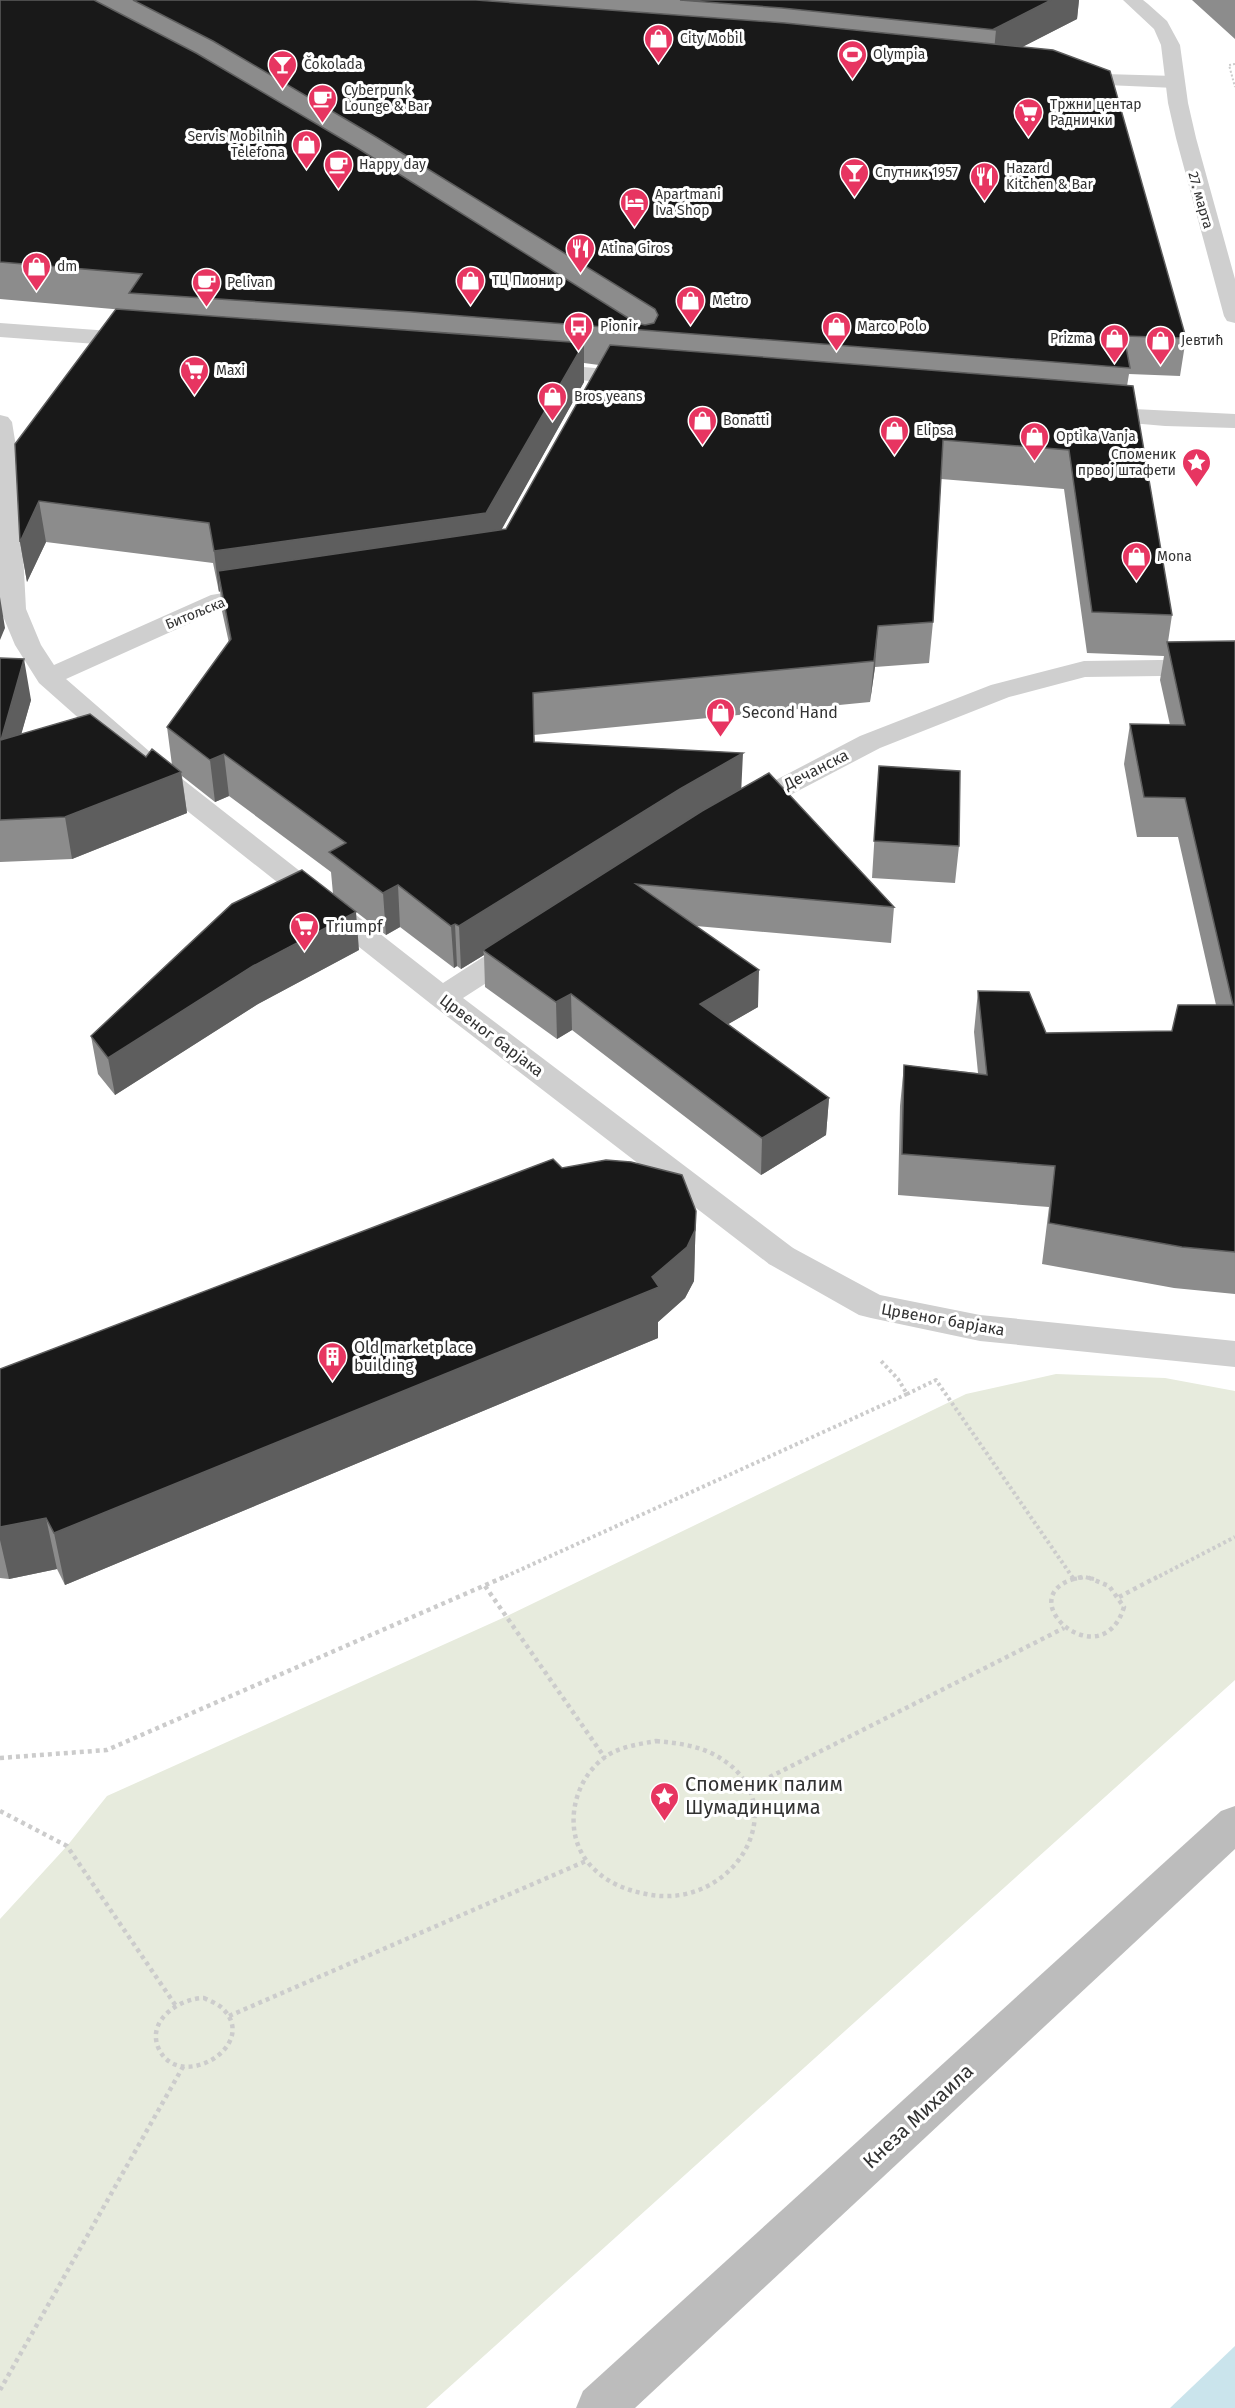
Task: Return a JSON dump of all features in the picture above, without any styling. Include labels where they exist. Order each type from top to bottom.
[{"type":"main road","name":"Кнеза Михаила","points":[[600,2408],[1235,1823]]},
{"type":"street","name":"27. марта","points":[[1132,0],[1155,19],[1167,36],[1193,174],[1235,316]]},
{"type":"street","points":[[1046,77],[1175,82]]},
{"type":"street","points":[[1,333],[156,341]]},
{"type":"street","points":[[519,368],[596,385],[662,381]]},
{"type":"street","points":[[1072,412],[1166,420],[1235,421]]},
{"type":"street","name":"Црвеног барјака","points":[[0,422],[6,459],[13,609],[28,645],[48,677],[162,777],[442,997],[781,1256],[871,1306],[980,1328],[1235,1354]]},
{"type":"street","name":"Битољска","points":[[48,677],[220,600],[290,591]]},
{"type":"street","name":"Дечанска","points":[[718,823],[870,742],[1000,691],[1084,669],[1235,667]]},
{"type":"street","points":[[442,997],[541,934]]},
{"type":"path","points":[[1235,64],[1229,65],[1235,87]]},
{"type":"path","points":[[874,1354],[898,1379],[907,1394]]},
{"type":"path","points":[[0,1758],[107,1750],[485,1586],[936,1380],[1072,1578]]},
{"type":"path","points":[[1119,1597],[1235,1537]]},
{"type":"path","points":[[1072,1578],[1097,1579],[1109,1585],[1124,1607],[1117,1626],[1108,1633],[1087,1635],[1064,1628],[1051,1611],[1050,1601],[1053,1591],[1061,1583],[1072,1578]]},
{"type":"path","points":[[485,1586],[605,1758]]},
{"type":"path","points":[[748,1788],[1064,1628]]},
{"type":"path","points":[[656,1741],[685,1743],[711,1752],[732,1767],[748,1788],[755,1813],[753,1838],[741,1861],[721,1880],[694,1893],[664,1897],[633,1892],[606,1880],[586,1861],[575,1839],[572,1817],[575,1794],[587,1774],[605,1758],[629,1745],[656,1741]]},
{"type":"path","points":[[0,1811],[67,1846],[176,2006]]},
{"type":"path","points":[[230,2016],[586,1861]]},
{"type":"path","points":[[204,1998],[216,2002],[230,2016],[233,2027],[226,2050],[207,2064],[171,2063],[162,2054],[156,2036],[158,2024],[165,2013],[176,2006],[187,1999],[204,1998]]},
{"type":"path","points":[[0,2390],[184,2065]]},
{"type":"shaded area","points":[[1056,1374],[1165,1378],[1235,1391],[1235,1680],[426,2408],[0,2408],[0,1919],[67,1846],[107,1796],[505,1617],[966,1394]]},
{"type":"water","points":[[1235,2346],[1235,2408],[1170,2408]]},
{"type":"building","points":[[0,0],[94,0],[196,53],[359,149],[636,323],[645,325],[654,323],[658,315],[655,309],[376,137],[213,41],[133,0],[476,0],[785,23],[1053,50],[1110,71],[1186,338],[1124,336],[1130,368],[412,312],[129,293],[142,274],[0,262]]},
{"type":"building","points":[[680,0],[1051,0],[994,29],[996,30]]},
{"type":"building","points":[[116,309],[584,343],[486,513],[214,551],[209,523],[39,501],[20,542],[15,444]]},
{"type":"building","points":[[610,345],[1133,386],[1172,615],[1092,612],[1069,450],[943,440],[933,622],[878,626],[874,661],[533,693],[534,742],[743,753],[680,789],[459,926],[455,924],[451,926],[398,885],[383,893],[329,852],[346,843],[224,754],[210,760],[167,727],[231,639],[218,571],[506,529]]},
{"type":"building","points":[[1235,641],[1235,1252],[1182,1247],[1049,1223],[1055,1166],[902,1154],[904,1065],[987,1075],[978,991],[1029,992],[1046,1033],[1172,1031],[1178,1005],[1233,1005],[1185,798],[1144,797],[1130,724],[1185,725],[1167,642]]},
{"type":"building","points":[[0,658],[24,659],[1,740],[90,714],[146,757],[152,749],[181,772],[65,817],[0,820]]},
{"type":"building","points":[[879,766],[960,771],[959,846],[874,841]]},
{"type":"building","points":[[769,773],[894,907],[636,884],[759,970],[700,1004],[829,1098],[762,1138],[571,994],[556,1002],[483,950],[702,811]]},
{"type":"building","points":[[302,870],[356,912],[253,966],[108,1058],[91,1036],[232,904]]},
{"type":"building","name":"Old marketplace building","points":[[553,1159],[562,1168],[606,1160],[631,1162],[682,1175],[696,1211],[695,1230],[687,1247],[652,1277],[659,1287],[54,1533],[46,1518],[0,1527],[0,1369]]},
{"type":"place","name":"City Mobil","points":[[659,64]]},
{"type":"place","name":"Olympia","points":[[852,80]]},
{"type":"place","name":"Čokolada","points":[[283,90]]},
{"type":"place","name":"Cyberpunk Lounge & Bar","points":[[323,124]]},
{"type":"place","name":"Тржни центар Раднички","points":[[1029,138]]},
{"type":"place","name":"Servis Mobilnih Telefona","points":[[306,170]]},
{"type":"place","name":"Happy day","points":[[338,190]]},
{"type":"place","name":"Спутник 1957","points":[[854,198]]},
{"type":"place","name":"Hazard Kitchen & Bar","points":[[985,202]]},
{"type":"place","name":"Apartmani Iva Shop","points":[[634,228]]},
{"type":"place","name":"Atina Giros","points":[[580,274]]},
{"type":"place","name":"dm","points":[[36,292]]},
{"type":"place","name":"ТЦ Пионир","points":[[471,306]]},
{"type":"place","name":"Pelivan","points":[[206,308]]},
{"type":"place","name":"Metro","points":[[691,326]]},
{"type":"place","name":"Pionir","points":[[579,352]]},
{"type":"place","name":"Marco Polo","points":[[836,352]]},
{"type":"place","name":"Prizma","points":[[1114,364]]},
{"type":"place","name":"Јевтић","points":[[1160,366]]},
{"type":"place","name":"Maxi","points":[[195,396]]},
{"type":"place","name":"Bros yeans","points":[[553,422]]},
{"type":"place","name":"Bonatti","points":[[702,446]]},
{"type":"place","name":"Elipsa","points":[[895,456]]},
{"type":"place","name":"Optika Vanja","points":[[1035,462]]},
{"type":"place","name":"Споменик првој штафети","points":[[1197,488]]},
{"type":"place","name":"Mona","points":[[1136,582]]},
{"type":"place","name":"Second Hand","points":[[721,738]]},
{"type":"place","name":"Triumpf","points":[[305,952]]},
{"type":"place","name":"Old marketplace building","points":[[333,1382]]},
{"type":"place","name":"Споменик палим Шумадинцима","points":[[664,1822]]}]
